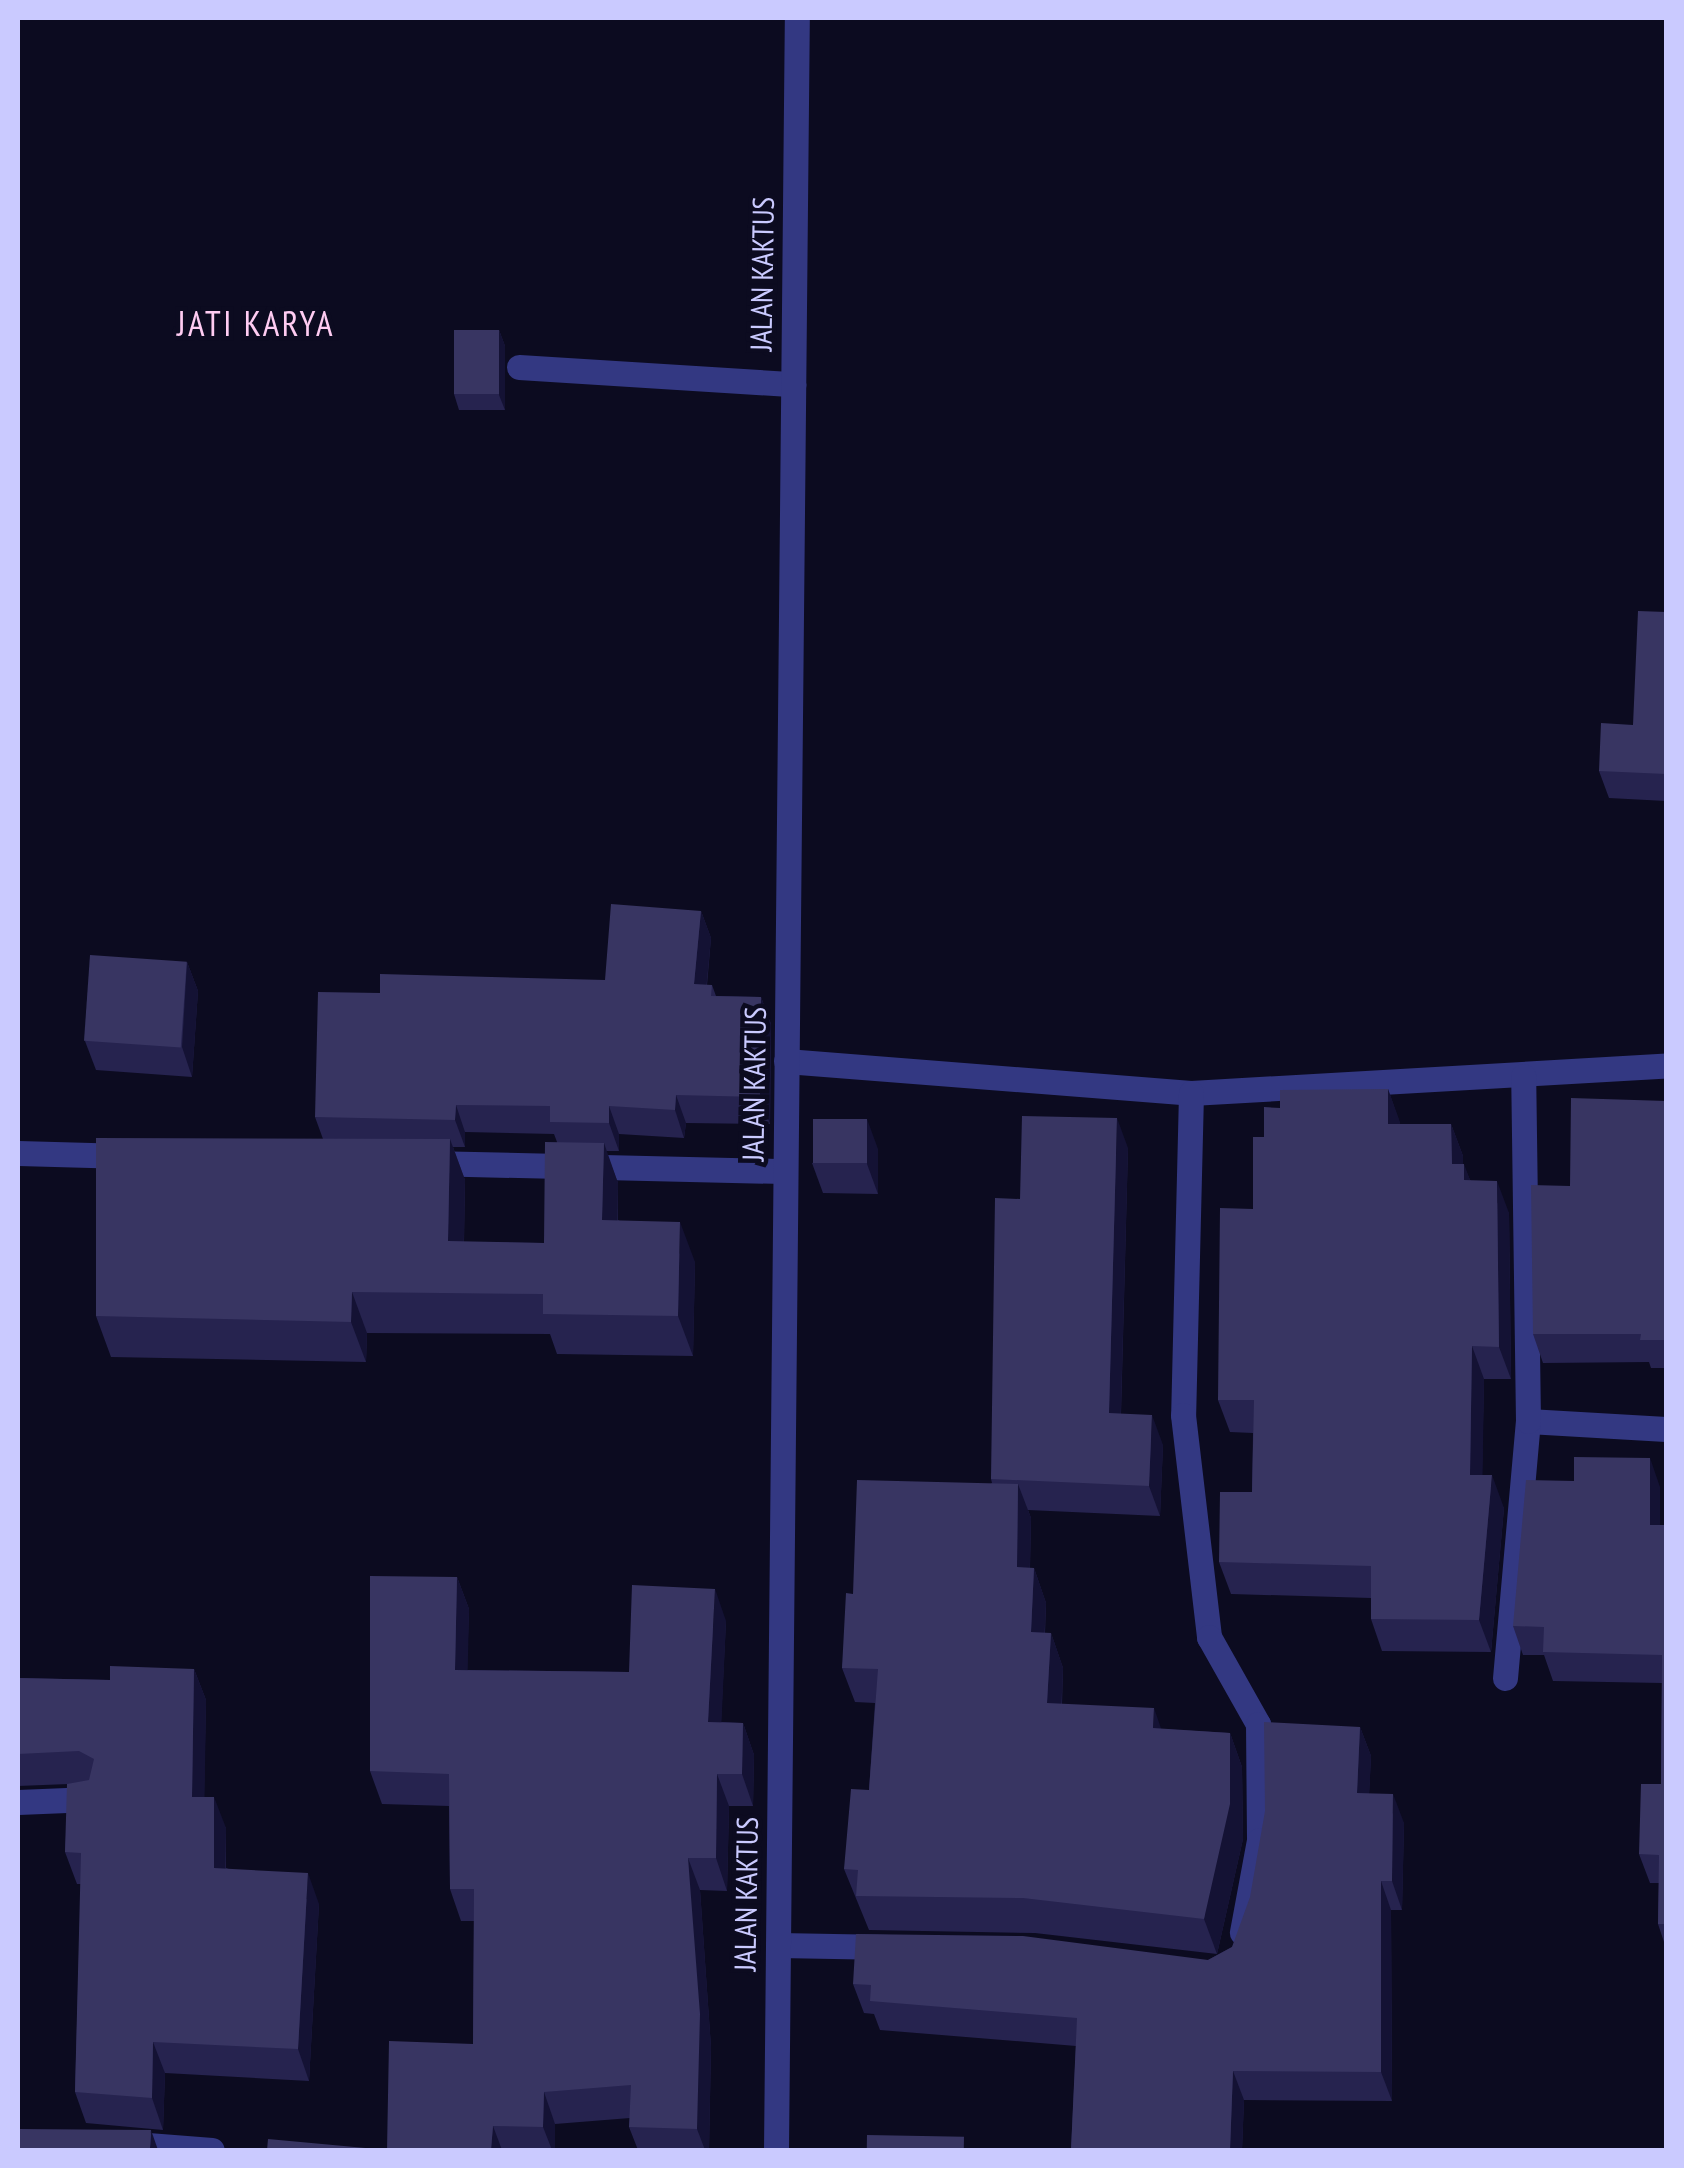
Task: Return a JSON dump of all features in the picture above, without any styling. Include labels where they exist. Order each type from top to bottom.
[{"type":"street","name":"JALAN KAKTUS","points":[[776,2150],[797,18]]},
{"type":"street","points":[[519,367],[794,384]]},
{"type":"street","points":[[786,1060],[1191,1093],[1666,1066]]},
{"type":"street","points":[[1505,1678],[1528,1421],[1523,1076]]},
{"type":"street","points":[[1191,1093],[1184,1415],[1209,1637],[1258,1724],[1258,1840],[1235,1952]]},
{"type":"street","points":[[18,1153],[155,1156]]},
{"type":"street","points":[[392,1162],[786,1171]]},
{"type":"street","points":[[1528,1421],[1666,1429]]},
{"type":"street","points":[[18,1802],[90,1800]]},
{"type":"street","points":[[778,1945],[916,1947]]},
{"type":"street","points":[[96,2140],[212,2150]]},
{"type":"building","points":[[454,330],[499,330],[499,394],[454,394]]},
{"type":"building","points":[[1638,611],[1666,612],[1666,774],[1599,771],[1601,723],[1633,725]]},
{"type":"building","points":[[611,904],[701,911],[694,984],[712,985],[711,996],[761,997],[760,1097],[676,1095],[675,1110],[609,1106],[609,1123],[550,1122],[550,1106],[456,1105],[455,1120],[315,1117],[318,992],[380,993],[380,974],[605,980]]},
{"type":"building","points":[[90,955],[187,962],[181,1048],[84,1041]]},
{"type":"building","points":[[1388,1089],[1388,1124],[1451,1124],[1452,1164],[1464,1164],[1464,1180],[1497,1181],[1499,1347],[1472,1346],[1470,1475],[1492,1475],[1479,1620],[1371,1619],[1371,1566],[1219,1562],[1220,1492],[1252,1492],[1254,1400],[1218,1400],[1220,1208],[1253,1209],[1253,1137],[1264,1137],[1264,1107],[1280,1108],[1280,1090]]},
{"type":"building","points":[[1571,1098],[1666,1101],[1666,1340],[1640,1340],[1641,1334],[1533,1334],[1531,1185],[1570,1186]]},
{"type":"building","points":[[1022,1116],[1117,1118],[1109,1413],[1152,1415],[1149,1486],[991,1479],[995,1198],[1020,1199]]},
{"type":"building","points":[[813,1119],[867,1119],[867,1163],[813,1163]]},
{"type":"building","points":[[96,1138],[450,1139],[448,1241],[544,1243],[545,1142],[604,1143],[602,1220],[680,1222],[678,1316],[543,1314],[543,1294],[352,1292],[351,1322],[96,1316]]},
{"type":"building","points":[[1574,1457],[1650,1458],[1650,1525],[1666,1525],[1666,1924],[1658,1924],[1659,1855],[1639,1854],[1641,1784],[1661,1784],[1662,1655],[1543,1652],[1544,1627],[1513,1626],[1526,1480],[1574,1481]]},
{"type":"building","points":[[857,1480],[1018,1484],[1017,1567],[1034,1568],[1031,1632],[1051,1633],[1047,1703],[1154,1708],[1153,1728],[1230,1733],[1230,1804],[1204,1919],[1023,1898],[856,1896],[858,1870],[844,1869],[851,1789],[869,1790],[878,1669],[842,1668],[846,1593],[853,1594]]},
{"type":"building","points":[[370,1576],[457,1577],[455,1670],[629,1672],[632,1585],[715,1589],[708,1722],[743,1723],[742,1774],[717,1774],[716,1858],[688,1858],[700,2014],[697,2129],[629,2127],[631,2085],[544,2092],[543,2127],[493,2126],[491,2150],[387,2150],[389,2041],[473,2044],[474,1889],[450,1889],[449,1774],[370,1771]]},
{"type":"building","points":[[110,1666],[194,1669],[192,1797],[214,1797],[214,1868],[308,1873],[298,2049],[153,2042],[152,2098],[75,2092],[81,1853],[65,1852],[67,1784],[89,1780],[94,1759],[79,1751],[18,1754],[18,1678],[110,1680]]},
{"type":"building","points":[[1264,1722],[1360,1727],[1357,1793],[1393,1794],[1392,1881],[1381,1881],[1381,2072],[1233,2071],[1230,2150],[1071,2150],[1077,2018],[870,2001],[871,1985],[853,1984],[856,1934],[1023,1936],[1208,1960],[1232,1947],[1250,1897],[1265,1811]]},
{"type":"building","points":[[18,2129],[151,2130],[150,2148],[249,2150],[18,2150]]},
{"type":"building","points":[[867,2135],[964,2137],[964,2150],[867,2150]]},
{"type":"building","points":[[268,2139],[387,2150],[267,2150]]},
{"type":"district","name":"JATI KARYA","points":[[256,323]]}]
